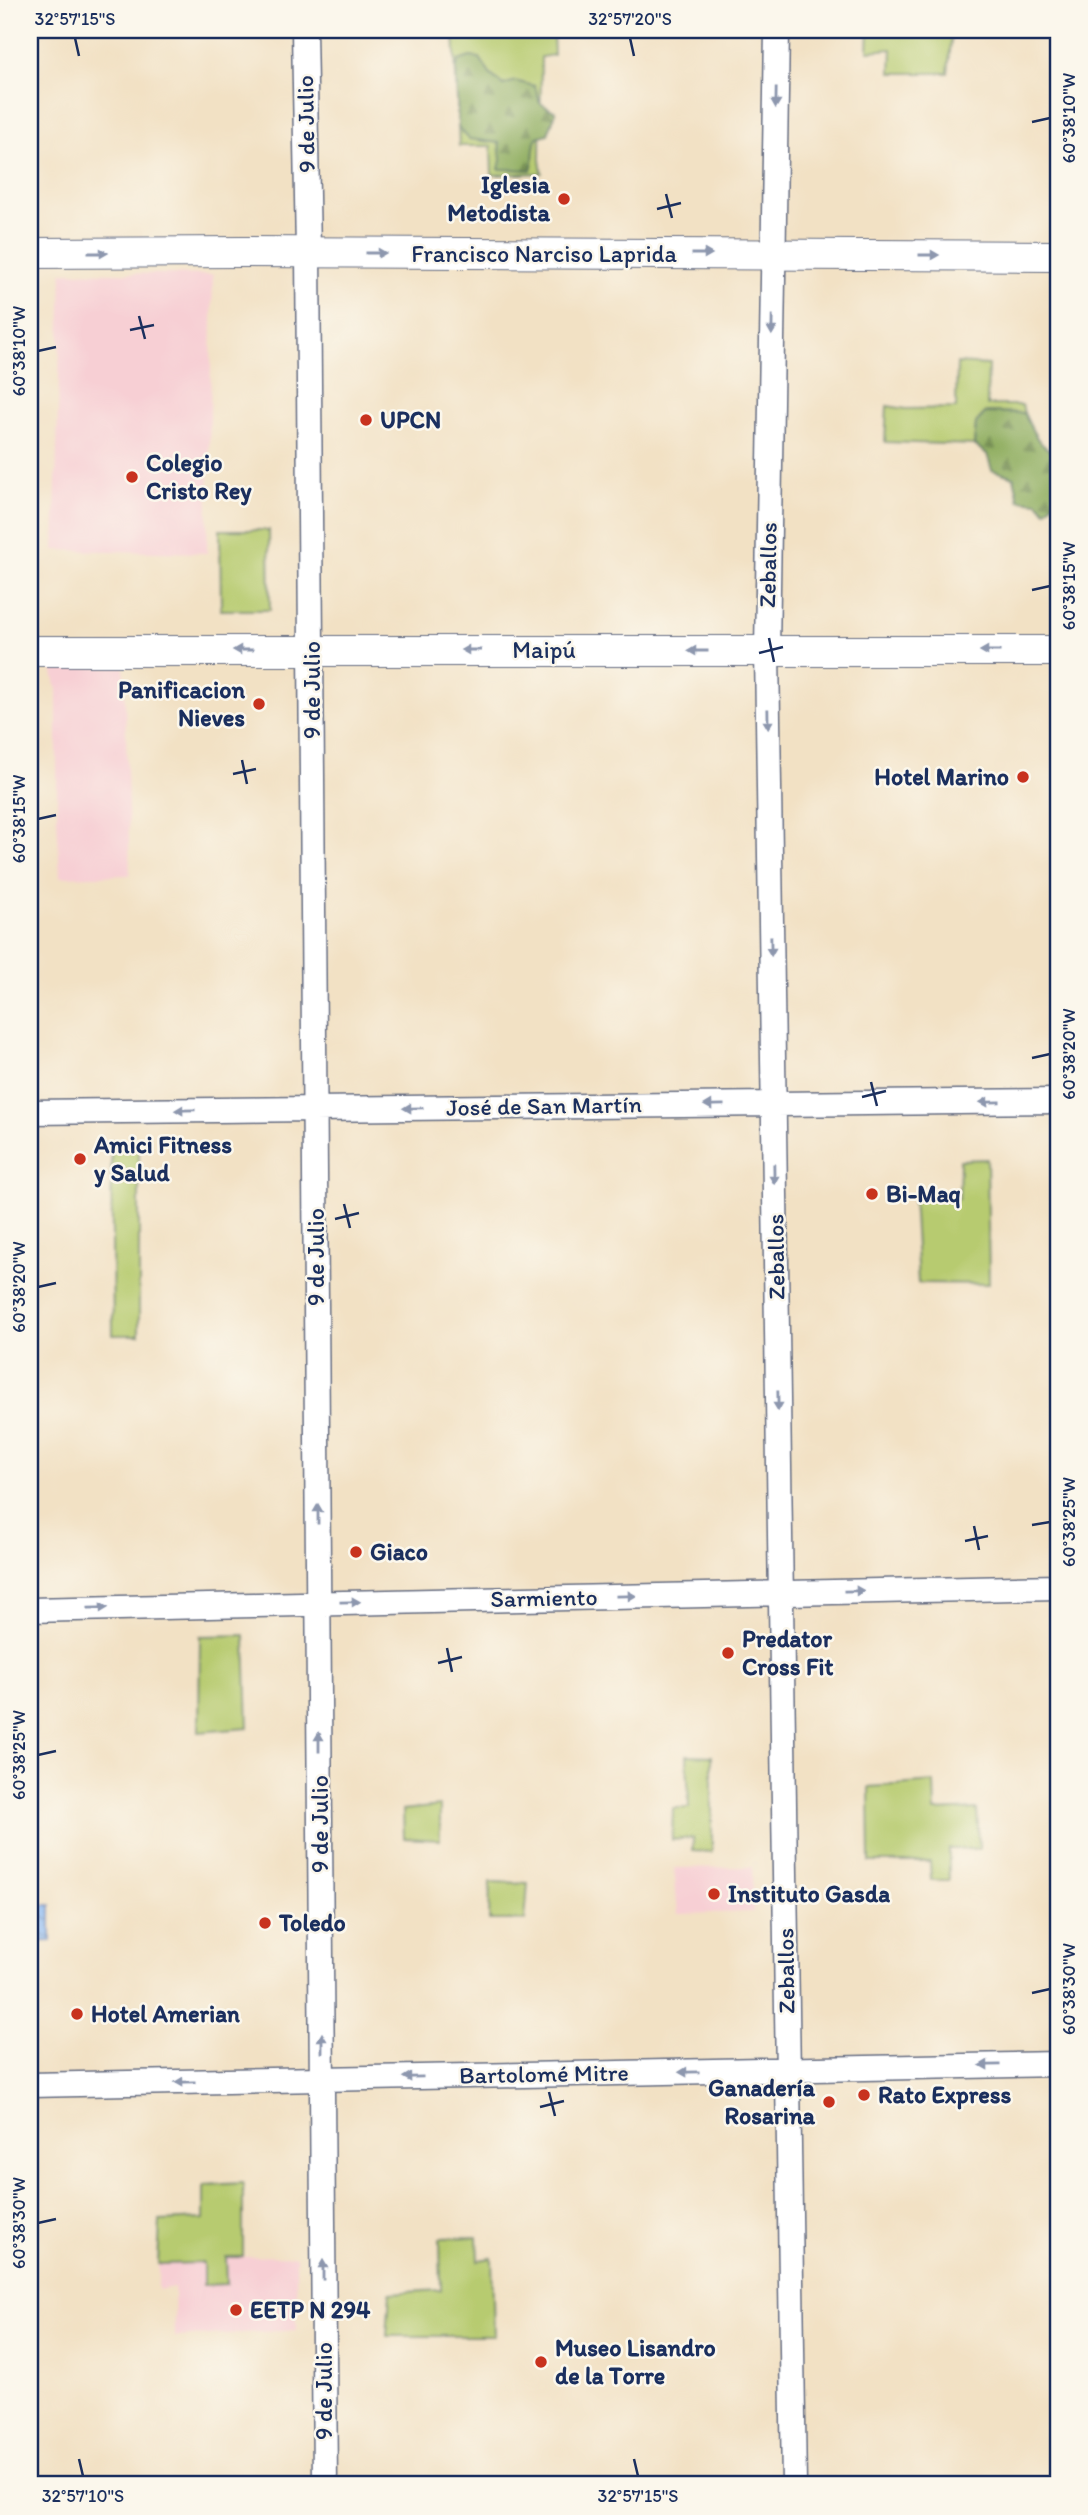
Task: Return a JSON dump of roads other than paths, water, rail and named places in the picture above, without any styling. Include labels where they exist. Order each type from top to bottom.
[{"type":"main road","name":"Francisco Narciso Laprida","points":[[30,253],[1058,256]]},
{"type":"main road","name":"Maipú","points":[[30,651],[1058,652]]},
{"type":"street","name":"9 de Julio","points":[[304,30],[308,252],[325,2485]]},
{"type":"street","name":"Zeballos","points":[[777,30],[766,651],[794,2485]]},
{"type":"street","name":"José de San Martín","points":[[30,1112],[1058,1101]]},
{"type":"street","name":"Sarmiento","points":[[30,1610],[1058,1587]]},
{"type":"street","name":"Bartolomé Mitre","points":[[30,2085],[1058,2064]]},
{"type":"water","points":[[30,1905],[51,1905],[51,1941],[30,1942]]},
{"type":"place","name":"Iglesia Metodista","points":[[564,199]]},
{"type":"place","name":"UPCN","points":[[366,420]]},
{"type":"place","name":"Colegio Cristo Rey","points":[[132,477]]},
{"type":"place","name":"Panificacion Nieves","points":[[259,704]]},
{"type":"place","name":"Hotel Marino","points":[[1023,777]]},
{"type":"place","name":"Amici Fitness y Salud","points":[[80,1159]]},
{"type":"place","name":"Bi-Maq","points":[[872,1194]]},
{"type":"place","name":"Giaco","points":[[356,1552]]},
{"type":"place","name":"Predator Cross Fit","points":[[728,1653]]},
{"type":"place","name":"Instituto Gasda","points":[[714,1894]]},
{"type":"place","name":"Toledo","points":[[265,1923]]},
{"type":"place","name":"Hotel Amerian","points":[[77,2014]]},
{"type":"place","name":"Rato Express","points":[[864,2095]]},
{"type":"place","name":"Ganadería Rosarina","points":[[829,2102]]},
{"type":"place","name":"EETP N 294","points":[[236,2310]]},
{"type":"place","name":"Museo Lisandro de la Torre","points":[[541,2362]]}]
